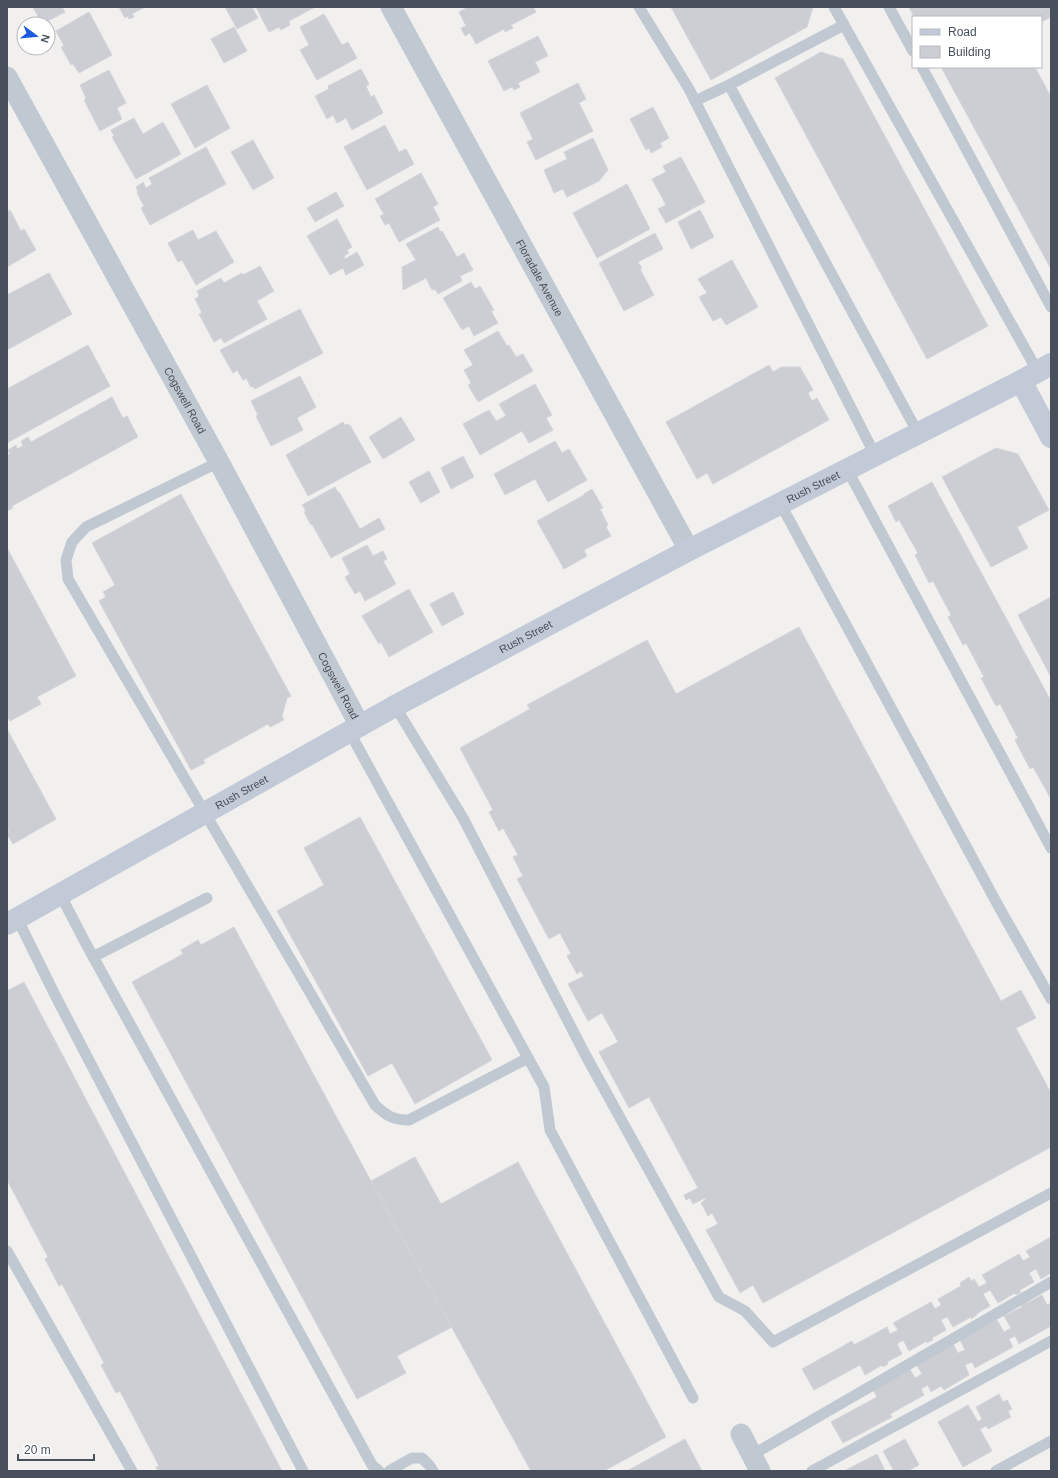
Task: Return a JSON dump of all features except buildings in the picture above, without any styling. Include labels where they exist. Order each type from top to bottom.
[{"type":"street","name":"Floradale Avenue","points":[[390,7],[689,550]]},
{"type":"street","name":"Cogswell Road","points":[[7,77],[219,462],[354,728]]},
{"type":"street","name":"Rush Street","points":[[12,921],[395,706],[689,550],[1037,372]]},
{"type":"street","points":[[1037,372],[1051,436]]},
{"type":"street","points":[[741,1434],[756,1463]]},
{"type":"lane","points":[[639,7],[695,100],[875,455]]},
{"type":"lane","points":[[834,7],[1037,372]]},
{"type":"lane","points":[[889,7],[912,49]]},
{"type":"lane","points":[[695,100],[729,85],[844,25]]},
{"type":"lane","points":[[923,68],[1051,307]]},
{"type":"lane","points":[[729,85],[918,433]]},
{"type":"lane","points":[[219,462],[86,527],[72,542],[66,560],[68,579],[375,1105],[385,1114],[396,1120],[409,1120],[528,1058]]},
{"type":"lane","points":[[848,469],[1051,848]]},
{"type":"lane","points":[[780,503],[1000,909],[1051,999]]},
{"type":"lane","points":[[395,706],[463,818],[586,1056],[720,1296],[745,1311],[772,1342],[1051,1193]]},
{"type":"lane","points":[[354,728],[544,1087],[550,1130],[693,1398]]},
{"type":"lane","points":[[60,894],[93,957],[372,1465],[379,1471]]},
{"type":"lane","points":[[93,957],[208,898]]},
{"type":"lane","points":[[12,921],[57,999],[303,1471]]},
{"type":"lane","points":[[7,1251],[132,1471]]},
{"type":"lane","points":[[756,1463],[1051,1282]]},
{"type":"lane","points":[[812,1471],[1051,1341]]},
{"type":"lane","points":[[996,1471],[1051,1441]]},
{"type":"lane","points":[[388,1471],[412,1458],[422,1458],[430,1466],[432,1471]]}]
